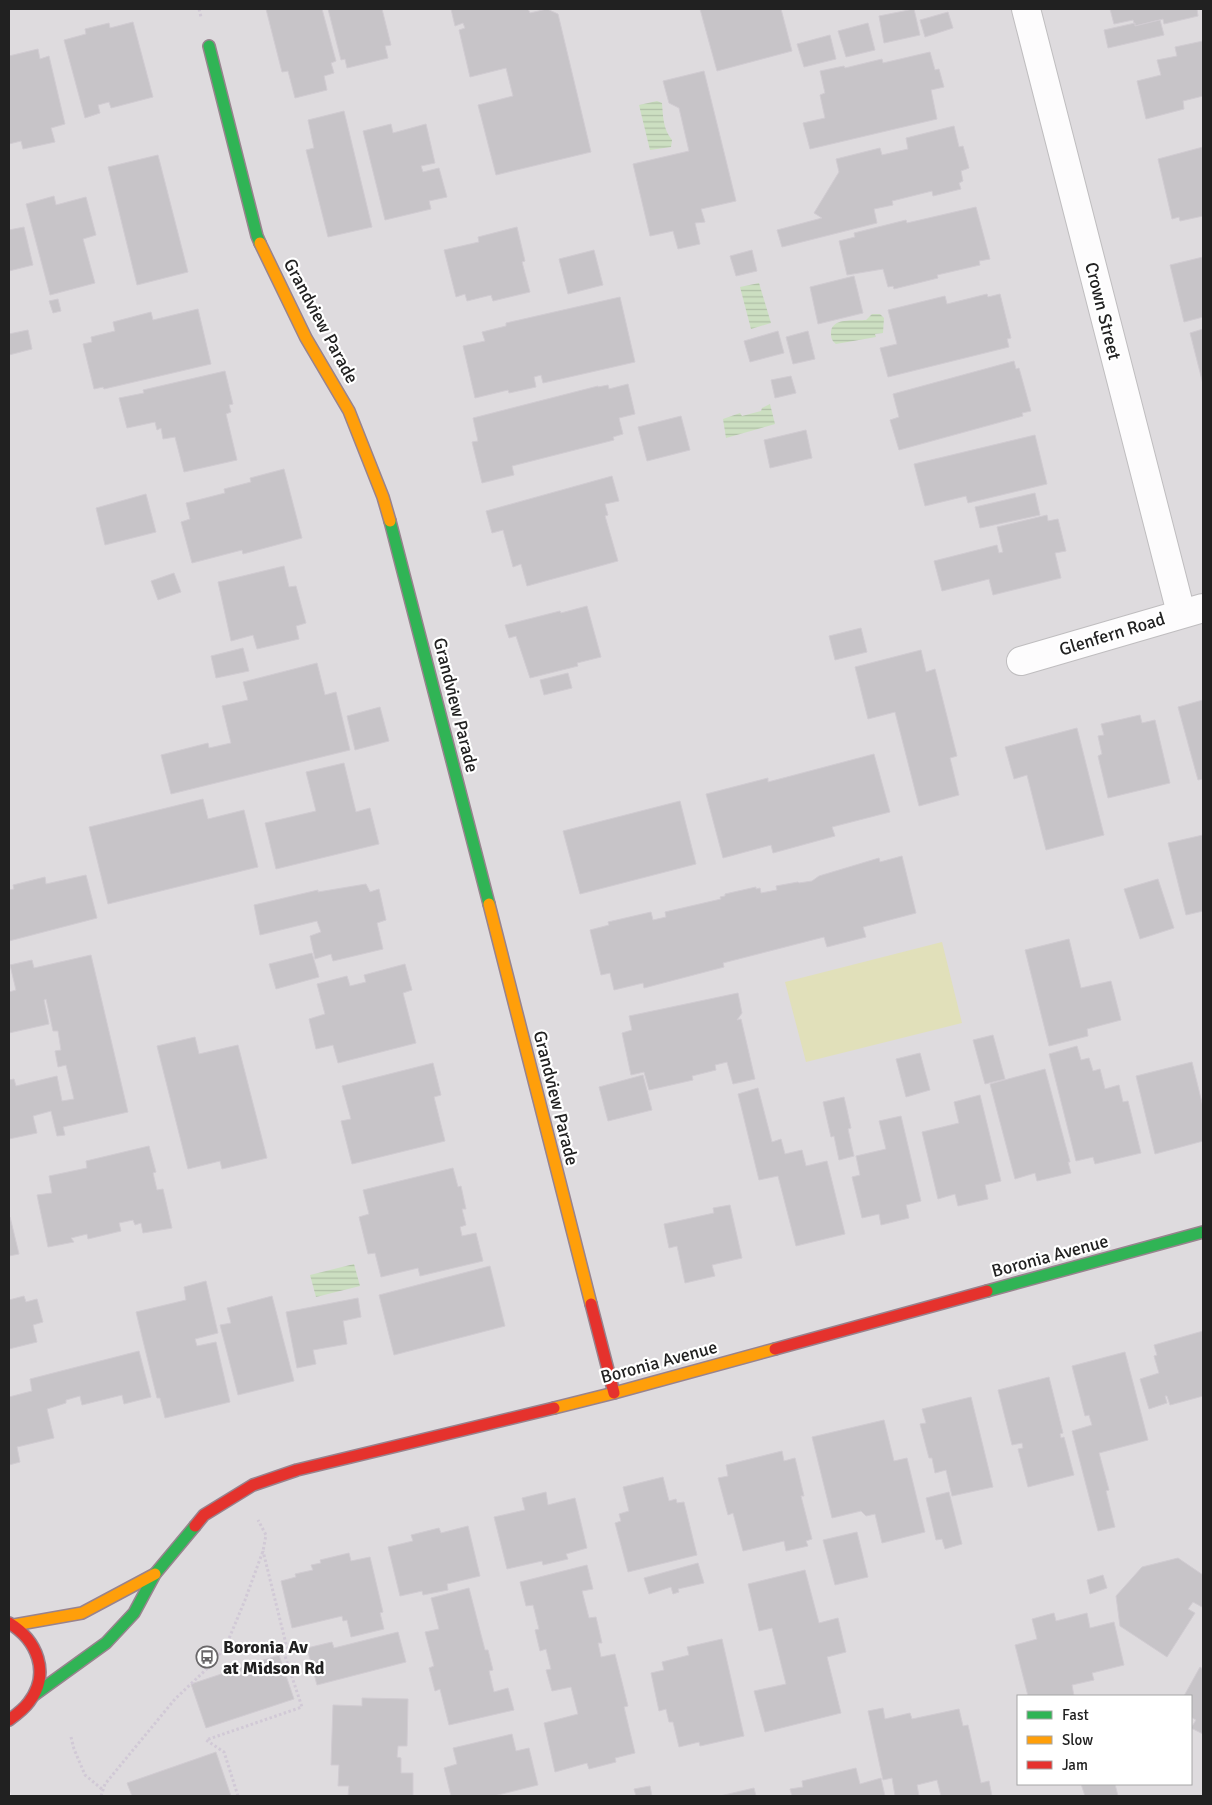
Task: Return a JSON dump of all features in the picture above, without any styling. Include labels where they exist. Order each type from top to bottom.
[{"type":"street","name":"Crown Street","points":[[1026,9],[1192,611]]},
{"type":"street","name":"Grandview Parade","points":[[209,46],[257,236],[306,338],[349,410],[383,497],[405,575],[614,1393]]},
{"type":"street","name":"Glenfern Road","points":[[1021,661],[1192,611]]},
{"type":"street","name":"Boronia Avenue","points":[[9,1720],[24,1709],[34,1695],[106,1643],[134,1613],[155,1574],[204,1515],[253,1485],[297,1470],[614,1393],[1203,1232]]},
{"type":"street","name":"Boronia Avenue","points":[[11,1624],[82,1613],[155,1574]]},
{"type":"street","points":[[11,1624],[30,1639],[38,1655],[39,1677],[34,1695]]},
{"type":"path","points":[[101,1796],[105,1784],[175,1699],[215,1661],[228,1641],[263,1551],[266,1535],[243,1491]]},
{"type":"path","points":[[238,1796],[224,1752],[206,1740],[302,1707],[285,1656],[287,1648],[263,1551]]},
{"type":"path","points":[[71,1738],[85,1775],[103,1790]]},
{"type":"shaded area","points":[[9,9],[1203,9],[1203,1796],[11,1796],[9,1787]]},
{"type":"shaded area","points":[[657,101],[662,103],[665,127],[672,140],[671,147],[650,150],[639,105]]},
{"type":"shaded area","points":[[759,283],[771,323],[751,329],[740,287]]},
{"type":"shaded area","points":[[872,314],[880,314],[884,318],[883,333],[875,334],[876,337],[836,344],[833,341],[831,333],[835,324],[844,321],[866,320]]},
{"type":"shaded area","points":[[770,404],[775,424],[726,438],[723,419],[740,413],[742,416],[761,411],[762,408]]},
{"type":"shaded area","points":[[942,942],[962,1023],[806,1062],[785,982]]},
{"type":"shaded area","points":[[354,1264],[360,1286],[316,1297],[310,1275]]},
{"type":"building","points":[[266,9],[322,9],[336,61],[331,63],[334,73],[324,76],[327,90],[295,98],[288,71],[282,72]]},
{"type":"building","points":[[328,9],[382,9],[391,45],[385,46],[388,58],[347,68],[345,59],[341,60]]},
{"type":"building","points":[[451,9],[528,9],[530,13],[547,9],[558,14],[591,152],[496,175],[478,105],[513,96],[506,68],[470,77],[459,30],[465,28],[463,23],[455,26]]},
{"type":"building","points":[[700,9],[781,9],[792,51],[717,71]]},
{"type":"building","points":[[914,9],[920,35],[884,43],[879,16]]},
{"type":"building","points":[[1110,9],[1197,9],[1198,16],[1164,24],[1163,19],[1135,26],[1133,20],[1114,24]]},
{"type":"building","points":[[948,12],[953,28],[925,37],[920,20]]},
{"type":"building","points":[[1160,20],[1164,35],[1108,48],[1104,30],[1135,23],[1135,26]]},
{"type":"building","points":[[133,22],[153,97],[111,108],[109,102],[98,105],[100,113],[85,118],[64,40],[86,34],[85,29],[109,23],[110,28]]},
{"type":"building","points":[[868,23],[875,50],[846,57],[838,31]]},
{"type":"building","points":[[830,35],[836,59],[804,67],[797,44]]},
{"type":"building","points":[[1203,41],[1203,96],[1183,101],[1184,109],[1146,119],[1137,81],[1161,75],[1157,60],[1177,56],[1175,47]]},
{"type":"building","points":[[38,49],[40,59],[49,56],[65,124],[51,128],[55,142],[23,149],[21,141],[9,144],[9,56]]},
{"type":"building","points":[[930,52],[935,70],[939,69],[944,87],[931,90],[937,119],[810,149],[803,123],[825,118],[820,95],[825,93],[820,71],[844,66],[845,68],[882,59],[883,63]]},
{"type":"building","points":[[704,71],[736,201],[701,209],[705,222],[695,223],[700,244],[678,249],[673,231],[650,236],[633,164],[689,151],[679,108],[669,103],[663,81]]},
{"type":"building","points":[[344,111],[372,227],[328,237],[306,150],[314,148],[308,120]]},
{"type":"building","points":[[391,124],[393,133],[426,124],[435,163],[421,166],[423,172],[439,168],[447,197],[429,201],[431,209],[385,220],[363,131]]},
{"type":"building","points":[[954,126],[959,147],[963,146],[969,168],[961,171],[963,181],[959,183],[961,189],[933,196],[932,191],[892,201],[893,205],[874,209],[877,223],[782,247],[777,230],[822,218],[814,213],[839,172],[836,159],[880,148],[882,155],[908,149],[906,138]]},
{"type":"building","points":[[1203,147],[1203,216],[1180,221],[1179,217],[1172,219],[1158,159]]},
{"type":"building","points":[[158,155],[188,272],[137,285],[108,167]]},
{"type":"building","points":[[54,196],[56,205],[86,197],[96,235],[83,239],[95,283],[50,295],[26,204]]},
{"type":"building","points":[[976,207],[990,259],[979,261],[980,265],[937,275],[938,278],[894,289],[893,286],[888,287],[883,269],[847,275],[839,241],[855,237],[854,233],[906,220],[907,223]]},
{"type":"building","points":[[24,227],[33,265],[9,271],[9,230]]},
{"type":"building","points":[[517,227],[525,261],[522,262],[530,292],[493,301],[491,295],[467,301],[465,294],[456,297],[444,250],[479,242],[478,237]]},
{"type":"building","points":[[594,250],[603,285],[568,294],[559,259]]},
{"type":"building","points":[[752,250],[757,271],[736,276],[730,256]]},
{"type":"building","points":[[1203,257],[1203,317],[1184,322],[1170,265]]},
{"type":"building","points":[[854,276],[863,313],[818,324],[810,287]]},
{"type":"building","points":[[987,294],[988,297],[1000,294],[1011,338],[1007,339],[1009,347],[888,377],[880,348],[897,344],[888,310],[945,296],[947,304]]},
{"type":"building","points":[[620,297],[635,362],[543,383],[541,375],[534,377],[536,387],[509,393],[508,390],[475,398],[463,346],[485,341],[482,332],[506,326],[506,323]]},
{"type":"building","points":[[58,299],[61,311],[53,313],[49,301]]},
{"type":"building","points":[[198,309],[211,364],[104,389],[103,387],[94,389],[83,344],[92,342],[91,337],[115,331],[113,322],[151,312],[153,320]]},
{"type":"building","points":[[1203,329],[1203,384],[1190,333]]},
{"type":"building","points":[[28,330],[32,349],[9,355],[9,334]]},
{"type":"building","points":[[778,331],[784,353],[750,362],[744,341]]},
{"type":"building","points":[[808,331],[815,359],[793,364],[786,337]]},
{"type":"building","points":[[1014,361],[1016,369],[1019,368],[1031,411],[1022,413],[1023,416],[899,450],[890,420],[899,417],[893,394]]},
{"type":"building","points":[[225,371],[233,404],[229,405],[231,412],[226,414],[237,460],[184,472],[175,437],[163,439],[161,428],[157,430],[155,422],[127,428],[119,398],[144,393],[143,390]]},
{"type":"building","points":[[791,376],[796,393],[775,398],[771,380]]},
{"type":"building","points":[[628,384],[635,414],[619,418],[623,434],[613,437],[614,440],[512,466],[514,475],[482,483],[472,442],[478,441],[473,418],[598,386],[608,385],[609,389]]},
{"type":"building","points":[[681,416],[690,450],[647,461],[638,427]]},
{"type":"building","points":[[806,430],[812,458],[770,468],[764,440]]},
{"type":"building","points":[[1035,435],[1047,484],[968,503],[966,496],[925,506],[914,464]]},
{"type":"building","points":[[284,469],[302,538],[243,554],[242,550],[192,563],[181,522],[190,519],[186,503],[225,493],[224,489],[251,482],[250,478]]},
{"type":"building","points":[[612,476],[619,501],[605,504],[608,515],[605,516],[618,561],[527,586],[521,564],[513,567],[503,530],[492,533],[486,511]]},
{"type":"building","points":[[1035,493],[1040,515],[980,528],[975,507]]},
{"type":"building","points":[[146,494],[156,532],[105,545],[96,508]]},
{"type":"building","points":[[1047,515],[1048,521],[1058,519],[1066,551],[1055,553],[1061,578],[993,595],[989,579],[942,591],[934,561],[997,545],[999,553],[1003,552],[997,527]]},
{"type":"building","points":[[284,566],[289,587],[296,586],[306,623],[296,626],[299,639],[257,649],[253,635],[231,641],[218,582]]},
{"type":"building","points":[[174,573],[181,592],[158,600],[151,581]]},
{"type":"building","points":[[587,606],[601,657],[577,663],[578,666],[530,678],[516,636],[509,638],[505,625]]},
{"type":"building","points":[[861,628],[867,652],[835,660],[829,636]]},
{"type":"building","points":[[243,648],[249,671],[216,678],[211,656]]},
{"type":"building","points":[[921,650],[926,672],[935,669],[957,756],[950,758],[959,795],[919,806],[895,712],[868,719],[855,667]]},
{"type":"building","points":[[317,663],[325,695],[336,692],[350,750],[171,794],[161,755],[208,743],[209,748],[231,743],[222,706],[248,700],[243,682]]},
{"type":"building","points":[[568,673],[572,688],[544,695],[540,680]]},
{"type":"building","points":[[1203,700],[1203,779],[1198,780],[1178,707]]},
{"type":"building","points":[[380,707],[389,741],[355,750],[347,716]]},
{"type":"building","points":[[1140,715],[1142,723],[1155,720],[1170,783],[1108,798],[1098,756],[1102,754],[1098,736],[1104,735],[1101,724]]},
{"type":"building","points":[[1077,728],[1104,835],[1046,850],[1027,775],[1014,779],[1005,747]]},
{"type":"building","points":[[874,754],[890,812],[832,827],[835,836],[773,853],[771,845],[723,858],[706,794],[768,778],[768,782]]},
{"type":"building","points":[[344,763],[356,812],[370,808],[379,844],[276,869],[265,823],[316,811],[306,772]]},
{"type":"building","points":[[203,799],[208,819],[244,810],[258,867],[108,904],[89,827]]},
{"type":"building","points":[[680,801],[696,864],[580,894],[563,831]]},
{"type":"building","points":[[1203,835],[1203,911],[1186,915],[1168,843]]},
{"type":"building","points":[[902,856],[916,913],[863,927],[866,937],[827,947],[824,937],[723,963],[724,967],[644,988],[643,983],[614,990],[610,973],[601,975],[590,930],[609,925],[608,922],[651,912],[653,920],[666,917],[665,912],[721,899],[720,897],[725,896],[725,894],[756,887],[756,889],[760,888],[761,893],[777,890],[776,886],[812,881],[819,876],[879,858],[880,862]]},
{"type":"building","points":[[86,875],[97,918],[9,941],[9,890],[14,889],[13,885],[45,877],[46,884]]},
{"type":"building","points":[[1158,879],[1174,928],[1140,939],[1124,889]]},
{"type":"building","points":[[366,884],[370,892],[379,889],[386,920],[377,923],[383,949],[333,961],[331,954],[315,959],[310,936],[321,932],[317,921],[260,935],[254,905],[318,890],[318,892]]},
{"type":"building","points":[[1069,939],[1081,988],[1111,981],[1121,1020],[1087,1029],[1088,1036],[1049,1046],[1025,950]]},
{"type":"building","points":[[312,953],[319,977],[276,989],[269,964]]},
{"type":"building","points":[[91,955],[128,1112],[63,1127],[65,1135],[57,1136],[51,1111],[33,1116],[37,1133],[9,1139],[9,1080],[14,1079],[16,1086],[57,1076],[62,1101],[74,1099],[66,1065],[58,1067],[55,1051],[61,1050],[58,1031],[53,1031],[46,999],[44,1000],[49,1024],[9,1033],[9,992],[16,990],[10,965],[32,960],[34,968]]},
{"type":"building","points":[[405,964],[412,990],[403,993],[416,1043],[338,1063],[333,1045],[316,1049],[309,1019],[325,1014],[317,984],[347,976],[350,986],[366,982],[364,975]]},
{"type":"building","points":[[738,993],[742,1013],[737,1020],[741,1019],[755,1079],[733,1084],[727,1062],[715,1065],[716,1070],[692,1076],[693,1080],[649,1090],[644,1072],[631,1075],[622,1033],[632,1030],[629,1016]]},
{"type":"building","points":[[993,1035],[1005,1079],[985,1084],[973,1040]]},
{"type":"building","points":[[195,1037],[199,1054],[238,1045],[267,1158],[222,1169],[220,1161],[188,1169],[157,1046]]},
{"type":"building","points":[[1077,1046],[1081,1060],[1089,1058],[1093,1071],[1100,1069],[1105,1089],[1119,1085],[1123,1102],[1128,1101],[1141,1153],[1095,1164],[1093,1157],[1076,1161],[1049,1054]]},
{"type":"building","points":[[920,1053],[930,1090],[906,1097],[896,1059]]},
{"type":"building","points":[[1192,1062],[1203,1107],[1203,1141],[1155,1154],[1136,1076]]},
{"type":"building","points":[[433,1063],[441,1095],[434,1097],[445,1141],[352,1164],[341,1121],[351,1119],[342,1086]]},
{"type":"building","points":[[1045,1069],[1070,1162],[1068,1162],[1071,1173],[1037,1181],[1035,1173],[1015,1179],[990,1084]]},
{"type":"building","points":[[643,1075],[652,1110],[608,1121],[599,1087]]},
{"type":"building","points":[[758,1088],[772,1142],[781,1139],[785,1154],[802,1150],[806,1166],[827,1161],[845,1234],[796,1246],[778,1176],[759,1180],[738,1094]]},
{"type":"building","points":[[980,1095],[1001,1181],[985,1185],[988,1199],[958,1206],[955,1194],[938,1199],[922,1132],[959,1123],[954,1102]]},
{"type":"building","points":[[844,1097],[851,1128],[848,1129],[854,1156],[839,1160],[834,1136],[831,1137],[823,1102]]},
{"type":"building","points":[[901,1116],[921,1201],[906,1205],[909,1218],[881,1225],[879,1214],[862,1218],[852,1177],[860,1175],[856,1156],[886,1149],[879,1121]]},
{"type":"building","points":[[149,1146],[156,1172],[153,1173],[157,1190],[163,1189],[172,1228],[143,1233],[141,1223],[135,1225],[133,1220],[119,1223],[121,1231],[88,1239],[87,1234],[71,1238],[74,1242],[48,1247],[37,1195],[52,1193],[49,1176],[87,1168],[86,1161]]},
{"type":"building","points":[[453,1168],[458,1187],[461,1186],[466,1209],[462,1209],[466,1225],[460,1227],[462,1236],[476,1233],[483,1261],[420,1276],[418,1268],[381,1277],[375,1253],[368,1254],[359,1217],[369,1214],[363,1190]]},
{"type":"building","points":[[730,1205],[742,1258],[712,1265],[715,1276],[685,1283],[677,1246],[669,1248],[664,1224],[714,1213],[713,1208]]},
{"type":"building","points":[[9,1218],[19,1254],[9,1256]]},
{"type":"building","points":[[490,1266],[505,1326],[394,1355],[379,1295]]},
{"type":"building","points":[[206,1281],[218,1333],[195,1339],[197,1346],[216,1342],[230,1402],[165,1418],[160,1398],[157,1398],[136,1312],[186,1300],[184,1287]]},
{"type":"building","points":[[24,1296],[26,1302],[37,1299],[43,1322],[33,1325],[37,1342],[9,1349],[9,1300]]},
{"type":"building","points":[[272,1296],[294,1381],[238,1395],[220,1325],[231,1323],[227,1308]]},
{"type":"building","points":[[358,1298],[361,1317],[343,1321],[347,1344],[313,1350],[316,1364],[297,1368],[286,1312]]},
{"type":"building","points":[[1203,1331],[1203,1396],[1170,1405],[1167,1396],[1165,1396],[1167,1403],[1149,1409],[1140,1379],[1159,1373],[1154,1356],[1157,1355],[1154,1345]]},
{"type":"building","points":[[139,1351],[151,1397],[124,1404],[122,1395],[82,1405],[80,1396],[47,1409],[54,1438],[17,1447],[20,1462],[9,1465],[9,1397],[32,1391],[30,1379]]},
{"type":"building","points":[[1125,1352],[1148,1440],[1099,1453],[1109,1490],[1106,1491],[1115,1527],[1098,1531],[1072,1431],[1092,1425],[1089,1415],[1085,1416],[1072,1366]]},
{"type":"building","points":[[1049,1377],[1063,1433],[1060,1434],[1061,1438],[1064,1437],[1074,1475],[1028,1487],[1018,1449],[1023,1448],[1022,1443],[1012,1445],[998,1390]]},
{"type":"building","points":[[971,1397],[993,1487],[952,1496],[946,1470],[935,1473],[932,1458],[929,1458],[920,1424],[926,1423],[922,1409]]},
{"type":"building","points":[[884,1420],[894,1461],[907,1458],[925,1532],[882,1543],[875,1514],[866,1516],[861,1511],[832,1518],[812,1437]]},
{"type":"building","points":[[782,1451],[784,1461],[795,1458],[804,1496],[801,1496],[812,1539],[806,1541],[808,1546],[786,1551],[784,1541],[743,1551],[733,1513],[728,1515],[718,1478],[728,1476],[726,1465]]},
{"type":"building","points":[[663,1477],[669,1501],[676,1499],[677,1503],[684,1502],[697,1555],[628,1572],[615,1523],[621,1521],[619,1514],[629,1511],[623,1487]]},
{"type":"building","points":[[546,1492],[548,1505],[575,1498],[587,1548],[566,1554],[568,1559],[543,1565],[542,1561],[507,1569],[494,1517],[525,1510],[522,1498]]},
{"type":"building","points":[[949,1492],[962,1544],[945,1549],[942,1539],[936,1540],[926,1498]]},
{"type":"building","points":[[468,1526],[480,1576],[447,1584],[448,1590],[423,1595],[422,1591],[400,1596],[388,1547],[413,1541],[411,1535],[439,1528],[441,1533]]},
{"type":"building","points":[[857,1532],[868,1577],[835,1585],[823,1540]]},
{"type":"building","points":[[349,1553],[351,1561],[370,1557],[383,1612],[380,1613],[384,1629],[351,1637],[347,1620],[343,1621],[342,1616],[292,1628],[281,1581],[296,1577],[295,1574],[313,1570],[311,1565],[321,1563],[320,1560]]},
{"type":"building","points":[[1178,1558],[1203,1575],[1203,1605],[1202,1607],[1193,1602],[1188,1609],[1195,1613],[1167,1657],[1120,1626],[1116,1596],[1142,1567]]},
{"type":"building","points":[[698,1563],[704,1583],[678,1589],[679,1592],[673,1594],[671,1587],[649,1594],[644,1578]]},
{"type":"building","points":[[587,1565],[593,1589],[582,1591],[589,1618],[596,1617],[602,1643],[598,1643],[601,1657],[615,1654],[628,1706],[624,1707],[635,1753],[615,1758],[616,1762],[589,1769],[587,1763],[555,1772],[544,1723],[578,1714],[571,1687],[552,1691],[546,1670],[551,1669],[546,1649],[540,1651],[535,1630],[539,1629],[533,1605],[526,1606],[520,1582]]},
{"type":"building","points":[[805,1570],[819,1623],[838,1618],[846,1652],[827,1657],[841,1713],[765,1732],[754,1691],[786,1684],[772,1628],[759,1631],[748,1584]]},
{"type":"building","points":[[1103,1575],[1107,1588],[1090,1594],[1087,1580]]},
{"type":"building","points":[[469,1588],[485,1650],[488,1650],[493,1670],[489,1671],[494,1692],[508,1688],[514,1710],[449,1725],[440,1689],[435,1691],[429,1668],[434,1666],[425,1632],[439,1629],[431,1598]]},
{"type":"building","points":[[1054,1613],[1056,1621],[1087,1613],[1090,1628],[1114,1622],[1124,1665],[1092,1673],[1094,1680],[1072,1685],[1074,1695],[1028,1695],[1015,1645],[1037,1639],[1032,1619]]},
{"type":"building","points":[[398,1632],[406,1662],[317,1685],[307,1648],[332,1642],[334,1648]]},
{"type":"building","points":[[722,1639],[744,1736],[700,1746],[699,1742],[679,1747],[673,1722],[669,1722],[666,1709],[659,1711],[651,1673],[664,1670],[662,1662],[689,1655],[687,1647]]},
{"type":"building","points":[[279,1655],[294,1699],[206,1728],[191,1684]]},
{"type":"building","points":[[1200,1667],[1203,1669],[1203,1734],[1192,1728],[1196,1720],[1192,1718],[1192,1695],[1185,1695]]},
{"type":"building","points":[[362,1698],[408,1699],[407,1746],[398,1746],[397,1757],[401,1758],[401,1773],[413,1773],[413,1796],[348,1796],[349,1786],[338,1786],[339,1765],[331,1765],[333,1705],[362,1706]]},
{"type":"building","points":[[883,1708],[885,1719],[910,1713],[912,1719],[959,1709],[963,1726],[968,1725],[981,1783],[989,1781],[992,1796],[941,1796],[937,1780],[917,1785],[919,1796],[895,1796],[892,1778],[883,1780],[868,1711]]},
{"type":"building","points":[[512,1734],[516,1751],[529,1748],[538,1785],[494,1796],[451,1796],[444,1768],[457,1764],[453,1748]]},
{"type":"building","points":[[216,1752],[231,1796],[132,1796],[127,1783]]},
{"type":"building","points":[[856,1768],[860,1784],[881,1778],[885,1796],[792,1796],[790,1789],[803,1787],[802,1781]]},
{"type":"building","points":[[1081,1785],[1115,1785],[1118,1796],[1085,1796]]},
{"type":"building","points":[[650,1786],[652,1796],[636,1796],[634,1789]]},
{"type":"building","points":[[754,1788],[756,1796],[720,1796]]},
{"type":"traffic: fast","points":[[209,46],[260,243]]},
{"type":"traffic: fast","points":[[390,521],[489,904]]},
{"type":"traffic: fast","points":[[987,1291],[1203,1232]]},
{"type":"traffic: fast","points":[[34,1695],[106,1643],[134,1613],[155,1574],[195,1526]]},
{"type":"traffic: slow","points":[[260,243],[306,338],[349,411],[383,497],[390,521]]},
{"type":"traffic: slow","points":[[489,904],[591,1304]]},
{"type":"traffic: slow","points":[[554,1408],[775,1349]]},
{"type":"traffic: slow","points":[[14,1625],[82,1613],[155,1574]]},
{"type":"traffic: jam","points":[[775,1349],[987,1291]]},
{"type":"traffic: jam","points":[[591,1304],[614,1393]]},
{"type":"traffic: jam","points":[[195,1526],[204,1515],[253,1485],[297,1470],[554,1408]]},
{"type":"traffic: jam","points":[[9,1623],[27,1638],[38,1658],[40,1669],[36,1691],[29,1702],[9,1720]]},
{"type":"place","name":"Boronia Av at Midson Rd","points":[[207,1657]]}]
